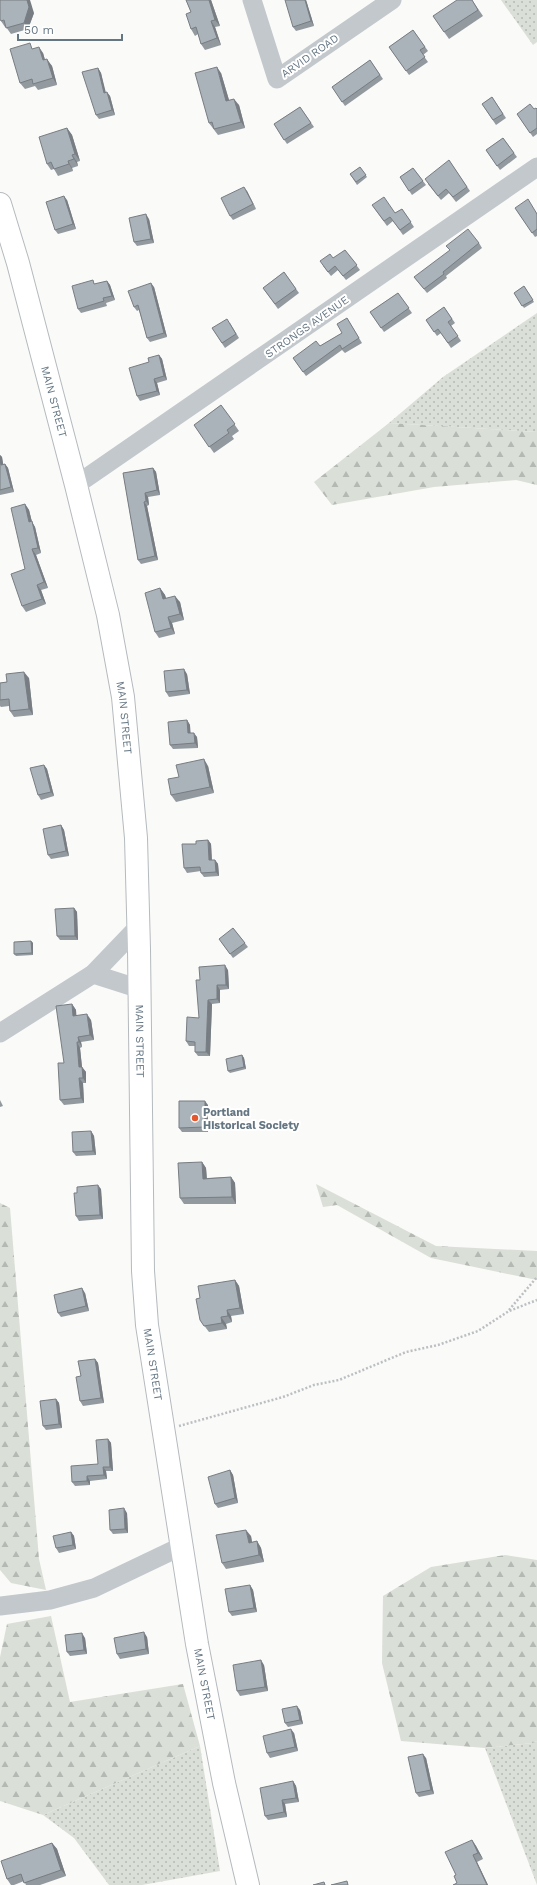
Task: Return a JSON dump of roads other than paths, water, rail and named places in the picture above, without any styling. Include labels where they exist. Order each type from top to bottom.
[{"type":"main road","name":"MAIN STREET","points":[[0,204],[18,263],[76,485],[108,615],[123,697],[136,838],[140,989],[143,1271],[147,1324],[197,1644],[224,1783],[248,1885]]},
{"type":"street","name":"ARVID ROAD","points":[[252,0],[277,79],[392,0]]},
{"type":"street","name":"STRONGS AVENUE","points":[[76,485],[537,167]]},
{"type":"street","points":[[0,1033],[93,974],[138,926]]},
{"type":"street","points":[[93,974],[140,989]]},
{"type":"street","points":[[0,1606],[50,1600],[94,1588],[182,1546]]},
{"type":"place","name":"Portland Historical Society","points":[[195,1118]]}]
